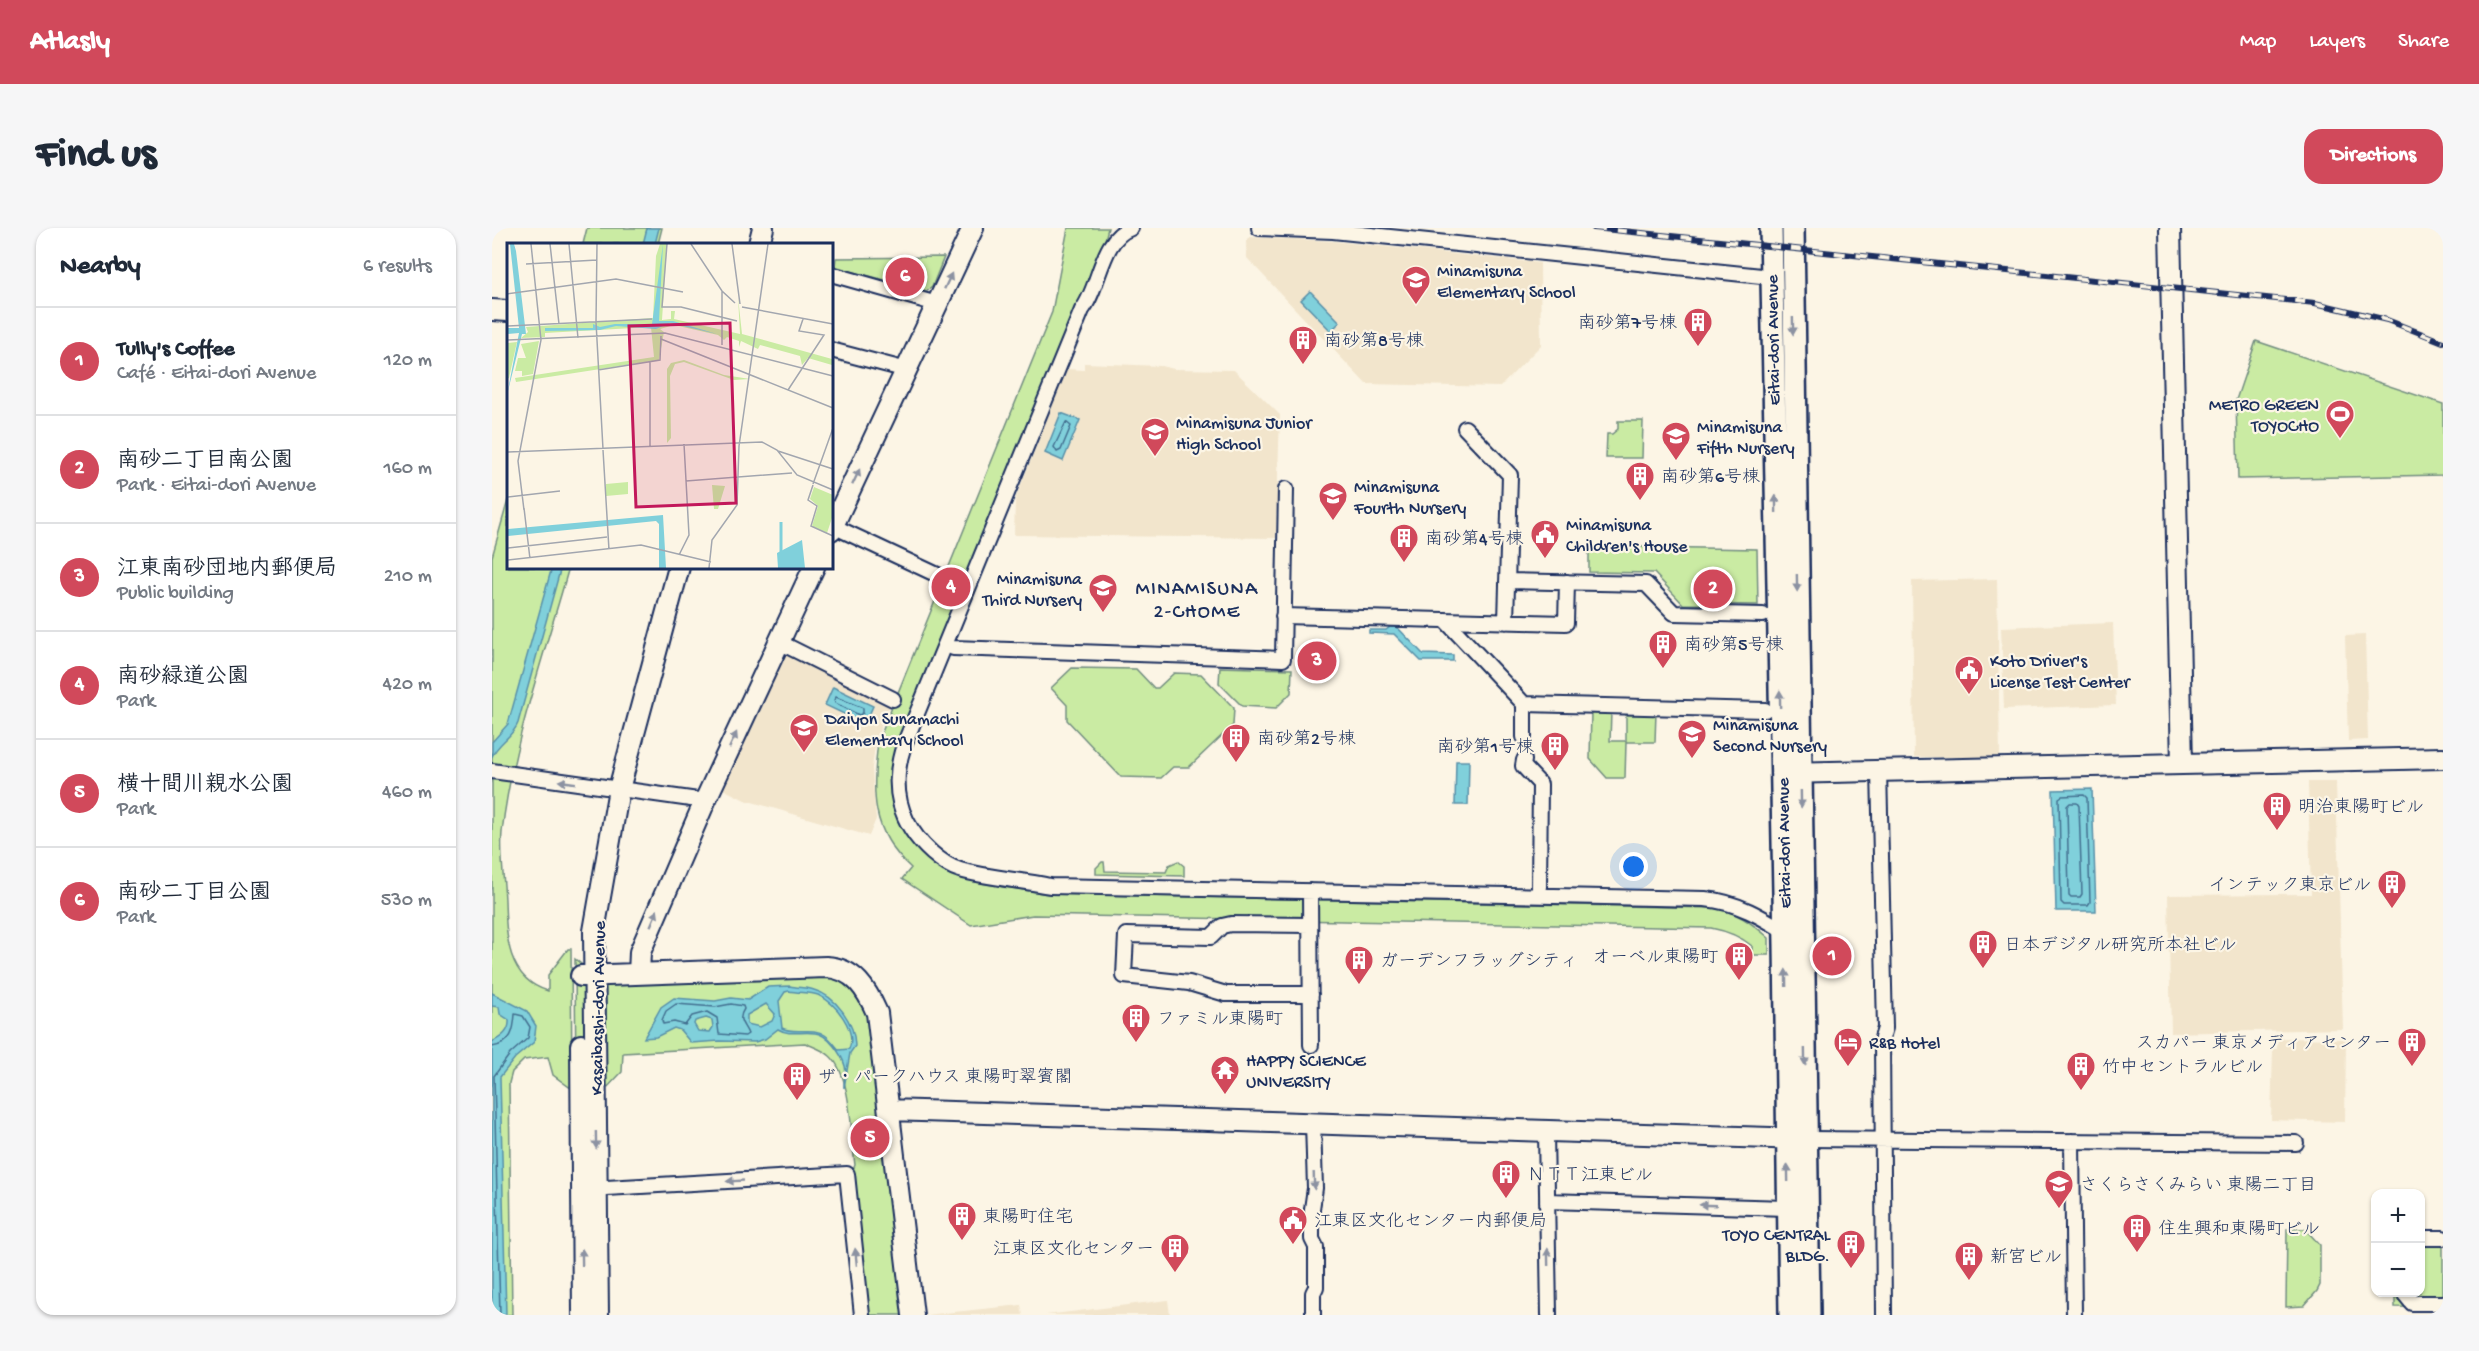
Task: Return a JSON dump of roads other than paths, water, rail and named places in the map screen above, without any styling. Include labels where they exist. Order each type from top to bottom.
[{"type":"main road","name":"Eitai-dori Avenue","points":[[1791,773],[1792,233]]},
{"type":"main road","name":"Eitai-dori Avenue","points":[[1771,252],[1791,773],[1797,1138],[1809,1315]]},
{"type":"main road","name":"Eitai-dori Avenue","points":[[1790,1315],[1788,1208],[1797,1138]]},
{"type":"street","points":[[759,243],[763,228]]},
{"type":"street","points":[[944,578],[832,528],[973,228]]},
{"type":"street","points":[[1131,228],[1123,231],[1110,248],[1089,301],[1082,310],[904,745],[898,762],[899,796],[904,817],[915,837],[942,861],[958,870],[1050,886],[1720,900],[1750,911],[1794,936]]},
{"type":"street","points":[[1259,228],[1771,252]]},
{"type":"street","points":[[2170,228],[2182,764]]},
{"type":"street","points":[[832,274],[937,304]]},
{"type":"street","points":[[492,310],[507,311]]},
{"type":"street","points":[[832,350],[907,370]]},
{"type":"street","points":[[1466,428],[1510,475],[1506,622]]},
{"type":"street","points":[[953,648],[1283,659],[1286,489]]},
{"type":"street","name":"Kasaibashi-dori Avenue","points":[[583,1315],[589,1189],[587,976],[582,931],[665,568]]},
{"type":"street","name":"Kasaibashi-dori Avenue","points":[[613,788],[679,568]]},
{"type":"street","points":[[639,974],[640,952],[705,801],[814,568]]},
{"type":"street","points":[[1507,581],[1646,584],[1674,613],[1763,615]]},
{"type":"street","points":[[1283,616],[1566,623],[1567,582]]},
{"type":"street","points":[[1445,620],[1524,704],[1524,737]]},
{"type":"street","points":[[778,642],[893,699]]},
{"type":"street","points":[[1524,704],[1765,710]]},
{"type":"street","points":[[1791,773],[2443,758]]},
{"type":"street","points":[[1524,760],[1524,766],[1540,784],[1539,887]]},
{"type":"street","points":[[1880,770],[1885,1028],[1882,1038],[1884,1315]]},
{"type":"street","points":[[492,771],[705,801]]},
{"type":"street","points":[[1310,891],[1311,1045]]},
{"type":"street","points":[[1310,925],[1231,924],[1222,927],[1211,937],[1126,935],[1124,976],[1189,983],[1226,994],[1311,994]]},
{"type":"street","points":[[587,976],[836,967],[861,983],[877,1013],[913,1315]]},
{"type":"street","points":[[889,1110],[1797,1138],[2296,1143]]},
{"type":"street","points":[[1312,1122],[1315,1188],[1312,1239],[1316,1247],[1313,1315]]},
{"type":"street","points":[[1546,1131],[1549,1315]]},
{"type":"street","points":[[2072,1141],[2074,1315]]},
{"type":"street","points":[[589,1189],[847,1174],[862,1315]]},
{"type":"street","name":"Kasaibashi-dori Avenue","points":[[589,1189],[598,1315]]},
{"type":"street","points":[[1546,1201],[1788,1208]]},
{"type":"street","points":[[2425,1238],[2443,1238]]},
{"type":"street","points":[[2407,1297],[2412,1303],[2443,1303]]},
{"type":"water","points":[[647,228],[659,228],[655,243],[643,243]]},
{"type":"water","points":[[1310,291],[1340,322],[1331,331],[1301,300]]},
{"type":"water","points":[[1061,413],[1080,420],[1063,461],[1045,453]]},
{"type":"water","points":[[552,568],[561,568],[518,723],[492,757],[492,742],[508,724]]},
{"type":"water","points":[[1390,627],[1397,627],[1423,654],[1453,655],[1453,661],[1421,661],[1394,634],[1369,633],[1369,630],[1386,630]]},
{"type":"water","points":[[833,687],[873,706],[865,724],[825,705]]},
{"type":"water","points":[[1456,761],[1469,761],[1468,805],[1455,805]]},
{"type":"water","points":[[2092,789],[2096,911],[2056,911],[2053,790]]},
{"type":"water","points":[[790,986],[811,989],[822,993],[837,1004],[852,1028],[855,1046],[850,1053],[844,1088],[845,1069],[841,1056],[834,1046],[820,1034],[791,1033],[778,1029],[765,1039],[755,1042],[691,1043],[680,1030],[674,1028],[656,1037],[644,1038],[661,1007],[674,998],[715,1001],[731,998],[748,1000],[768,987]],"holes":[[[785,992],[815,994],[832,1004],[847,1026],[851,1042],[849,1049],[839,1050],[829,1038],[820,1032],[792,1031],[782,1028],[779,1001]],[[766,1004],[775,1014],[772,1021],[760,1027],[747,1024],[747,1015]],[[706,1018],[712,1020],[713,1027],[710,1032],[698,1031],[694,1024],[695,1021]]]},
{"type":"water","points":[[492,993],[527,1011],[536,1026],[534,1042],[515,1058],[500,1077],[506,1315],[492,1315],[492,1042],[505,1033],[509,1020],[500,1014],[499,1007],[492,1006]]},
{"type":"tunnel","points":[[1524,737],[1524,760]]},
{"type":"railway","points":[[1594,228],[2315,303],[2387,320],[2443,342]]},
{"type":"place","name":"南砂二丁目公園","points":[[905,277]]},
{"type":"place","name":"Minamisuna Elementary School","points":[[1416,306]]},
{"type":"place","name":"南砂第7号棟","points":[[1698,348]]},
{"type":"place","name":"南砂第8号棟","points":[[1303,366]]},
{"type":"place","name":"METRO GREEN TOYOCHO","points":[[2340,440]]},
{"type":"place","name":"Minamisuna Junior High School","points":[[1155,458]]},
{"type":"place","name":"Minamisuna Fifth Nursery","points":[[1676,462]]},
{"type":"place","name":"南砂第6号棟","points":[[1640,502]]},
{"type":"place","name":"Minamisuna Fourth Nursery","points":[[1333,522]]},
{"type":"place","name":"Minamisuna Children's House","points":[[1545,560]]},
{"type":"place","name":"南砂第4号棟","points":[[1404,564]]},
{"type":"place","name":"南砂緑道公園","points":[[951,587]]},
{"type":"place","name":"南砂二丁目南公園","points":[[1713,589]]},
{"type":"place","name":"Minamisuna Third Nursery","points":[[1103,614]]},
{"type":"place","name":"江東南砂団地内郵便局","points":[[1317,661]]},
{"type":"place","name":"南砂第5号棟","points":[[1663,670]]},
{"type":"place","name":"Koto Driver's License Test Center","points":[[1969,696]]},
{"type":"place","name":"Daiyon Sunamachi Elementary School","points":[[804,754]]},
{"type":"place","name":"Minamisuna Second Nursery","points":[[1692,760]]},
{"type":"place","name":"南砂第2号棟","points":[[1236,764]]},
{"type":"place","name":"南砂第1号棟","points":[[1555,772]]},
{"type":"place","name":"明治東陽町ビル","points":[[2277,832]]},
{"type":"place","name":"インテック東京ビル","points":[[2392,910]]},
{"type":"place","name":"Tully's Coffee","points":[[1832,956]]},
{"type":"place","name":"日本デジタル研究所本社ビル","points":[[1983,970]]},
{"type":"place","name":"オーベル東陽町","points":[[1739,982]]},
{"type":"place","name":"ガーデンフラッグシティ","points":[[1359,986]]},
{"type":"place","name":"ファミル東陽町","points":[[1136,1044]]},
{"type":"place","name":"R&B Hotel","points":[[1848,1068]]},
{"type":"place","name":"スカパー 東京メディアセンター","points":[[2412,1068]]},
{"type":"place","name":"竹中セントラルビル","points":[[2081,1092]]},
{"type":"place","name":"HAPPY SCIENCE UNIVERSITY","points":[[1225,1096]]},
{"type":"place","name":"ザ・パークハウス 東陽町翠賓閣","points":[[797,1102]]},
{"type":"place","name":"横十間川親水公園","points":[[870,1138]]},
{"type":"place","name":"ＮＴＴ江東ビル","points":[[1506,1200]]},
{"type":"place","name":"さくらさくみらい 東陽二丁目","points":[[2059,1210]]},
{"type":"place","name":"東陽町住宅","points":[[962,1242]]},
{"type":"place","name":"江東区文化センター内郵便局","points":[[1293,1246]]},
{"type":"place","name":"住生興和東陽町ビル","points":[[2137,1254]]},
{"type":"place","name":"TOYO CENTRAL BLDG.","points":[[1851,1270]]},
{"type":"place","name":"江東区文化センター","points":[[1175,1274]]},
{"type":"place","name":"新宮ビル","points":[[1969,1282]]},
{"type":"district","name":"MINAMISUNA 2-CHOME","points":[[1197,598]]}]
